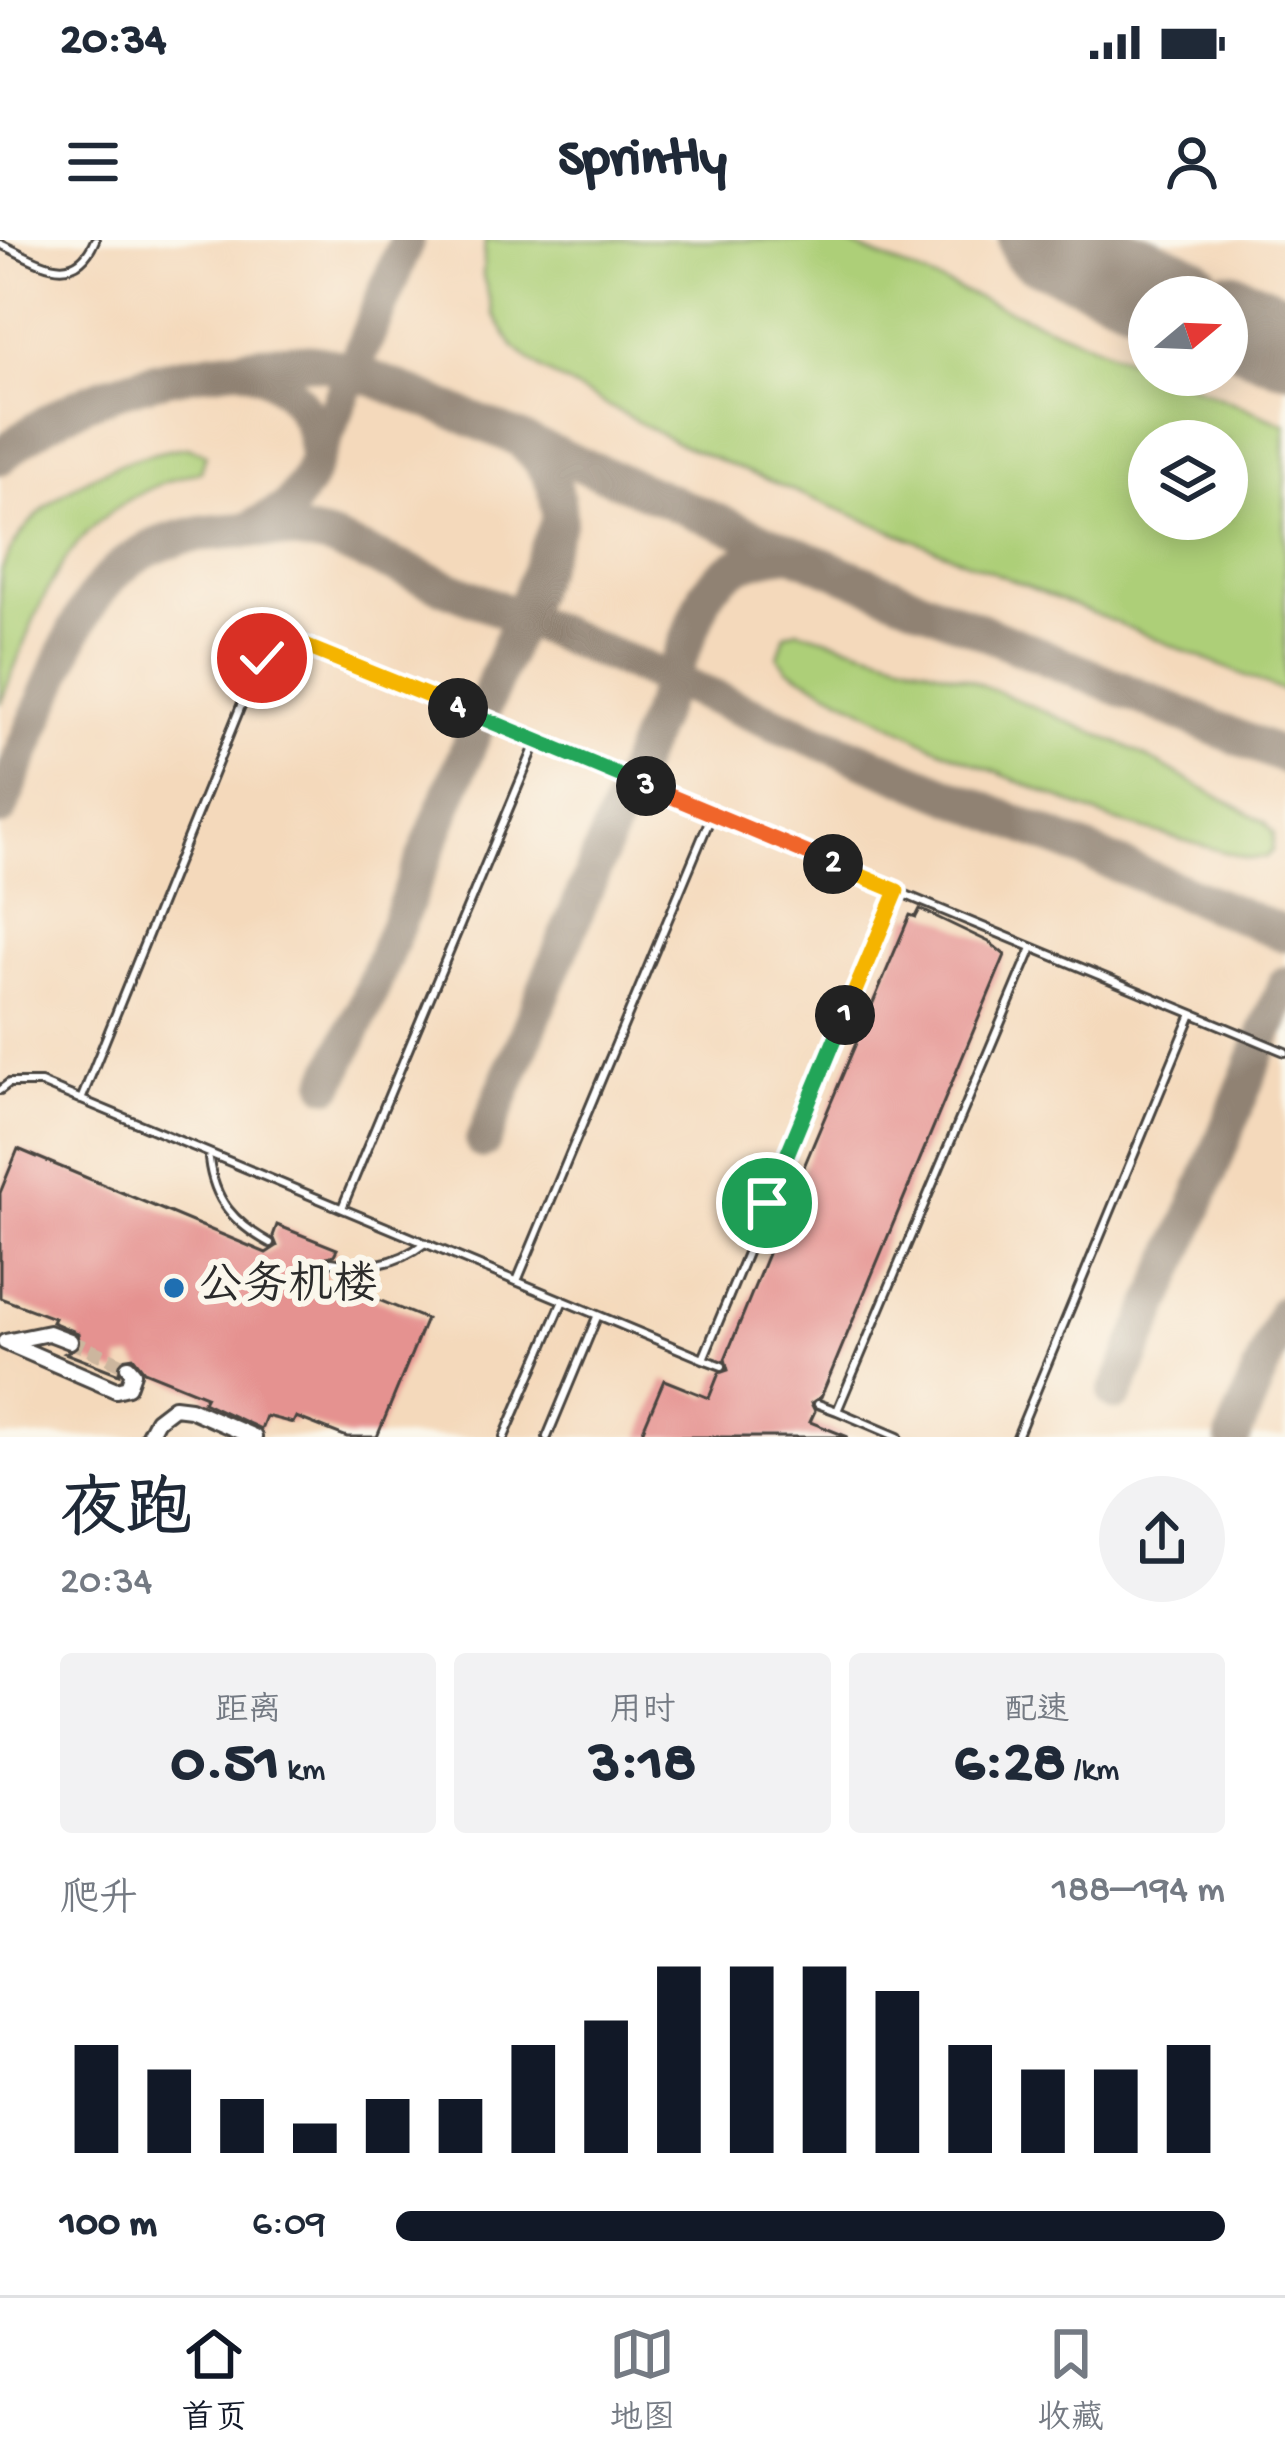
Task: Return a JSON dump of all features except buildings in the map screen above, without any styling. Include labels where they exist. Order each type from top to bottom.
[{"type":"street","points":[[2,1341],[49,1333],[70,1341]]},
{"type":"street","points":[[2,1341],[116,1390],[128,1388],[133,1377],[128,1366]]},
{"type":"street","points":[[148,1437],[157,1420],[174,1407],[190,1409],[254,1437]]},
{"type":"lane","points":[[0,244],[72,269],[81,265],[95,240]]},
{"type":"lane","points":[[81,1100],[253,676],[269,650],[285,643],[305,645],[1285,1052]]},
{"type":"lane","points":[[341,1209],[537,742]]},
{"type":"lane","points":[[517,1282],[712,814]]},
{"type":"lane","points":[[703,1359],[897,891]]},
{"type":"lane","points":[[837,1412],[1032,949]]},
{"type":"lane","points":[[1017,1437],[1192,1014]]},
{"type":"lane","points":[[0,1090],[27,1080],[81,1100],[722,1366]]},
{"type":"lane","points":[[209,1156],[217,1195],[227,1211],[241,1226],[270,1243]]},
{"type":"lane","points":[[331,1262],[375,1266],[394,1262],[425,1243]]},
{"type":"lane","points":[[504,1437],[562,1301]]},
{"type":"lane","points":[[547,1437],[597,1317]]},
{"type":"lane","points":[[818,1404],[898,1437]]},
{"type":"green space","points":[[485,240],[839,240],[1128,359],[1128,396],[1218,396],[1285,424],[1285,692],[677,443],[542,370],[513,346],[494,315],[483,276]]},
{"type":"green space","points":[[187,447],[206,454],[201,471],[155,486],[119,506],[90,529],[68,556],[49,588],[0,704],[1,572],[31,522],[52,502],[103,471]]},
{"type":"green space","points":[[797,630],[968,679],[1128,747],[1265,822],[1274,834],[1272,851],[1250,859],[1111,820],[931,745],[788,669],[778,657],[785,634]]},
{"type":"taxiway","points":[[250,529],[288,508],[307,481],[407,240]]},
{"type":"taxiway","points":[[0,457],[51,420],[132,386],[256,363],[328,364],[421,398],[1285,757]]},
{"type":"taxiway","points":[[240,366],[271,378],[295,398],[311,425],[316,458]]},
{"type":"taxiway","points":[[329,1083],[364,1008],[559,520],[552,479],[526,446]]},
{"type":"taxiway","points":[[0,809],[75,629],[106,581],[151,548],[181,538],[232,531],[291,532],[335,541],[1285,934]]},
{"type":"taxiway","points":[[483,1141],[706,594],[742,564],[789,552]]},
{"type":"taxiway","points":[[1116,1393],[1285,984]]},
{"type":"taxiway","points":[[1233,1437],[1285,1312]]},
{"type":"runway","points":[[1043,240],[1130,276]]},
{"type":"runway","points":[[1248,325],[1285,340]]},
{"type":"tunnel","points":[[70,1341],[128,1367]]},
{"type":"place","name":"公务机楼","points":[[174,1288]]},
{"type":"route","points":[[262,658],[277,645],[305,645],[897,891],[767,1203]]}]
